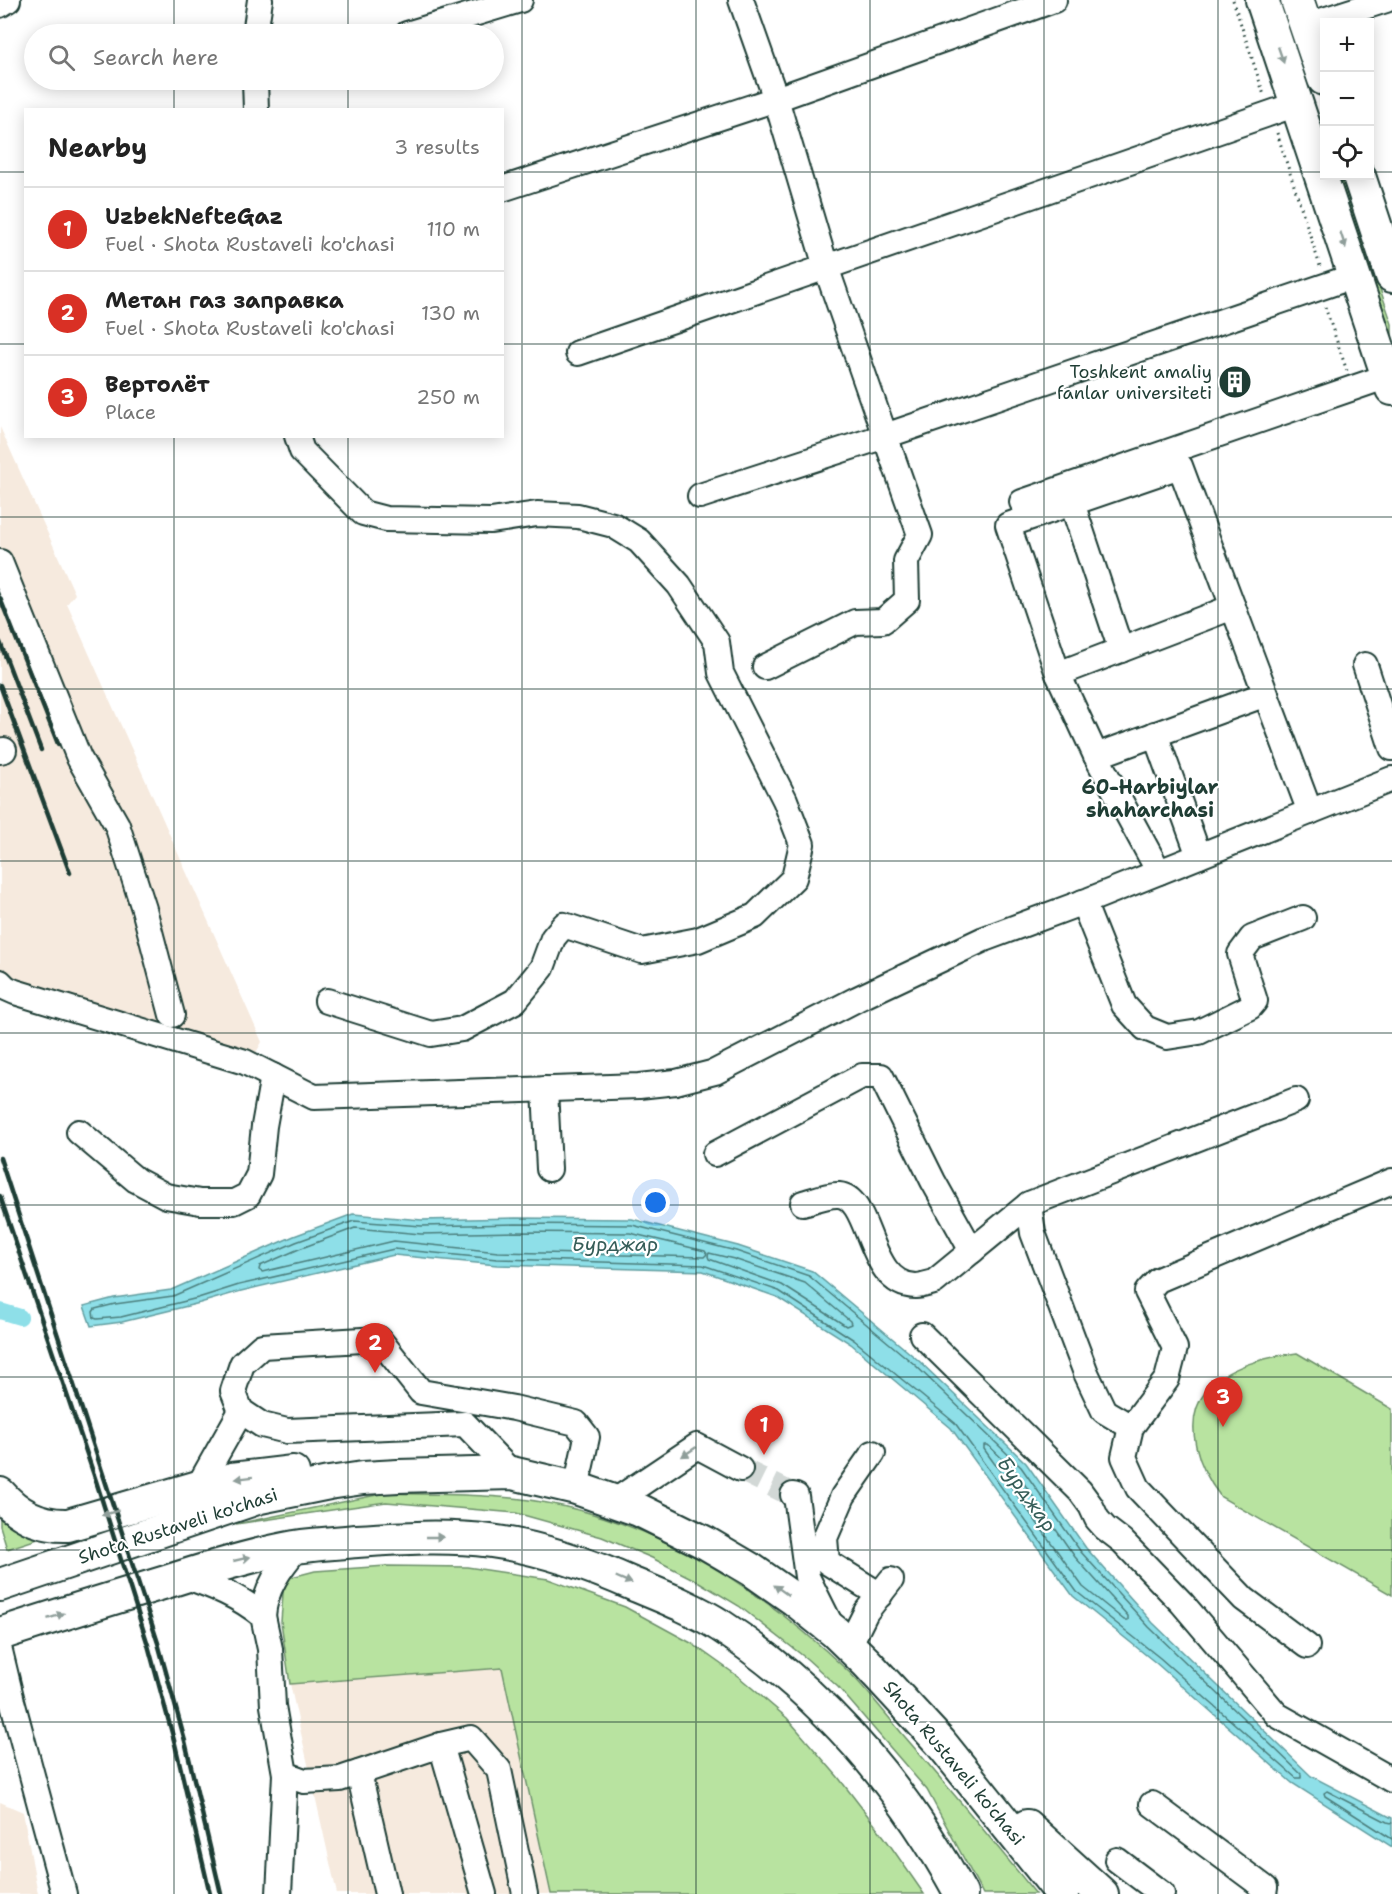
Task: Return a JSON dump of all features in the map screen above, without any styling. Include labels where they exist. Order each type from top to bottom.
[{"type":"main road","points":[[1262,0],[1283,108],[1320,166]]},
{"type":"main road","points":[[1301,13],[1322,72]]},
{"type":"main road","points":[[1324,180],[1340,281],[1390,383]]},
{"type":"main road","points":[[1360,180],[1392,276]]},
{"type":"main road","points":[[0,1494],[12,1507],[30,1518],[46,1524],[68,1525],[198,1487],[232,1479],[270,1474],[431,1464],[512,1473]]},
{"type":"main road","name":"Shota Rustaveli ko'chasi","points":[[0,1585],[249,1501],[282,1492],[363,1478],[512,1473],[576,1488],[615,1501],[706,1543],[795,1600],[842,1639],[881,1678],[960,1765],[1062,1894]]},
{"type":"main road","points":[[0,1634],[226,1562],[298,1547],[401,1538],[449,1537],[520,1546],[573,1559],[677,1603],[720,1625],[794,1681],[873,1761],[910,1808],[962,1894]]},
{"type":"main road","points":[[960,1765],[1102,1894]]},
{"type":"street","points":[[0,5],[8,0]]},
{"type":"street","points":[[256,24],[260,0]]},
{"type":"street","points":[[440,24],[520,0]]},
{"type":"street","points":[[741,0],[776,99],[826,267],[920,535],[906,561],[907,600],[883,621],[855,622],[765,667]]},
{"type":"street","points":[[504,188],[776,99],[1054,0]]},
{"type":"street","points":[[1301,13],[1386,0]]},
{"type":"street","points":[[255,90],[256,108]]},
{"type":"street","points":[[578,353],[1283,108]]},
{"type":"street","points":[[700,496],[885,436],[1340,281]]},
{"type":"street","points":[[1022,502],[1353,388],[1390,383]]},
{"type":"street","points":[[298,438],[302,451],[363,513],[386,519],[410,520],[491,521],[537,514],[578,516],[613,525],[639,542],[679,585],[717,642],[721,673],[785,801],[802,844],[794,878],[755,916],[698,940],[642,951],[564,925],[553,938],[542,968],[515,1001],[462,1029],[431,1034],[327,1001]]},
{"type":"street","points":[[1159,872],[1096,756],[1058,675],[1008,525],[1180,466],[1310,812]]},
{"type":"street","points":[[1072,503],[1121,650]]},
{"type":"street","points":[[0,562],[79,758],[117,825],[144,909],[172,1015]]},
{"type":"street","points":[[1058,675],[1233,607]]},
{"type":"street","points":[[1365,665],[1392,748]]},
{"type":"street","points":[[1096,756],[1266,694]]},
{"type":"street","points":[[1155,734],[1199,856]]},
{"type":"street","points":[[0,982],[15,992],[245,1062],[314,1097],[657,1085],[715,1072],[857,999],[984,939],[1392,779]]},
{"type":"street","points":[[1083,902],[1124,1005],[1145,1028],[1167,1036],[1199,1032],[1250,1007],[1255,1001],[1240,954],[1252,938],[1303,918]]},
{"type":"street","points":[[79,1132],[136,1180],[166,1196],[200,1202],[234,1202],[248,1195],[259,1173],[273,1076]]},
{"type":"street","points":[[715,1154],[862,1076],[881,1076],[933,1181],[972,1251]]},
{"type":"street","points":[[545,1089],[549,1170]]},
{"type":"street","points":[[802,1203],[840,1195],[850,1200],[861,1215],[880,1262],[893,1278],[904,1284],[917,1286],[934,1282],[1029,1204],[1296,1100]]},
{"type":"street","points":[[1307,1646],[1244,1599],[1138,1488],[1125,1457],[1131,1427],[1167,1379],[1175,1348],[1147,1292],[1158,1280],[1392,1181]]},
{"type":"street","points":[[1029,1204],[1033,1233],[1086,1373],[1104,1411],[1131,1427]]},
{"type":"street","points":[[922,1335],[1080,1491],[1091,1506],[1096,1519],[1122,1541],[1182,1603],[1277,1715],[1392,1780]]},
{"type":"street","points":[[512,1473],[465,1424],[287,1431],[262,1425],[241,1411],[233,1391],[242,1364],[262,1346],[379,1339],[421,1392],[513,1408],[576,1423],[587,1437],[576,1488]]},
{"type":"street","points":[[198,1487],[241,1411]]},
{"type":"street","points":[[615,1501],[697,1446],[740,1469]]},
{"type":"street","points":[[793,1495],[796,1496],[807,1577],[842,1639],[886,1587],[827,1562],[825,1538],[843,1496],[873,1453]]},
{"type":"street","points":[[279,1894],[285,1774],[273,1706],[270,1649],[262,1616],[263,1604],[273,1580],[298,1547]]},
{"type":"street","points":[[184,1576],[233,1595],[262,1616]]},
{"type":"street","points":[[0,1652],[8,1718],[64,1894]]},
{"type":"street","points":[[285,1774],[304,1781],[340,1779],[441,1745],[471,1738],[499,1770],[525,1894]]},
{"type":"street","points":[[441,1745],[484,1894]]},
{"type":"street","points":[[358,1773],[387,1894]]},
{"type":"street","points":[[1152,1804],[1264,1888],[1264,1894]]},
{"type":"street","points":[[1117,1860],[1162,1894]]},
{"type":"path","points":[[1233,0],[1283,108],[1340,281],[1322,297],[1353,388]]},
{"type":"shaded area","points":[[0,427],[75,594],[67,604],[262,1042],[253,1058],[0,975]]},
{"type":"shaded area","points":[[502,1668],[550,1894],[337,1894],[290,1684]]},
{"type":"shaded area","points":[[0,1802],[23,1812],[38,1894],[0,1894]]},
{"type":"green space","points":[[1333,180],[1343,180],[1392,324],[1392,356]]},
{"type":"green space","points":[[1297,1353],[1392,1409],[1392,1595],[1221,1497],[1200,1460],[1194,1431],[1195,1417],[1206,1391],[1224,1375],[1235,1369],[1261,1360]]},
{"type":"green space","points":[[386,1493],[497,1497],[562,1506],[642,1531],[680,1549],[752,1592],[786,1617],[849,1672],[1036,1894],[983,1894],[927,1790],[838,1687],[807,1659],[739,1606],[652,1558],[602,1537],[516,1513],[386,1502],[236,1524]]},
{"type":"green space","points":[[0,1509],[28,1532],[41,1538],[7,1549],[0,1526]]},
{"type":"green space","points":[[386,1566],[467,1567],[548,1579],[625,1607],[691,1643],[739,1677],[787,1718],[838,1777],[924,1894],[551,1894],[502,1668],[290,1684],[281,1622],[284,1579],[315,1571]]},
{"type":"water","name":"Бурджар","points":[[353,1214],[422,1220],[632,1219],[738,1246],[812,1271],[918,1360],[1026,1463],[1086,1548],[1153,1623],[1311,1776],[1392,1818],[1392,1847],[1292,1783],[1156,1663],[1073,1596],[951,1428],[851,1344],[777,1297],[703,1271],[497,1265],[394,1255],[122,1322],[91,1326],[84,1306],[114,1298],[171,1290],[294,1236]]},
{"type":"waterway","name":"Бурджар","points":[[0,1311],[20,1317]]},
{"type":"tunnel","points":[[740,1469],[793,1495]]},
{"type":"railway","points":[[0,598],[58,744]]},
{"type":"railway","points":[[0,642],[41,750]]},
{"type":"railway","points":[[0,685],[70,873]]},
{"type":"railway","points":[[0,1158],[158,1643],[185,1741],[221,1894]]},
{"type":"railway","points":[[0,1196],[96,1481],[148,1645],[175,1744],[210,1894]]},
{"type":"place","name":"Toshkent amaliy fanlar universiteti","points":[[1235,382]]},
{"type":"place","name":"Метан газ заправка","points":[[375,1373]]},
{"type":"place","name":"Вертолёт","points":[[1223,1427]]},
{"type":"place","name":"UzbekNefteGaz","points":[[764,1455]]},
{"type":"district","name":"60-Harbiylar shaharchasi","points":[[1150,798]]}]
